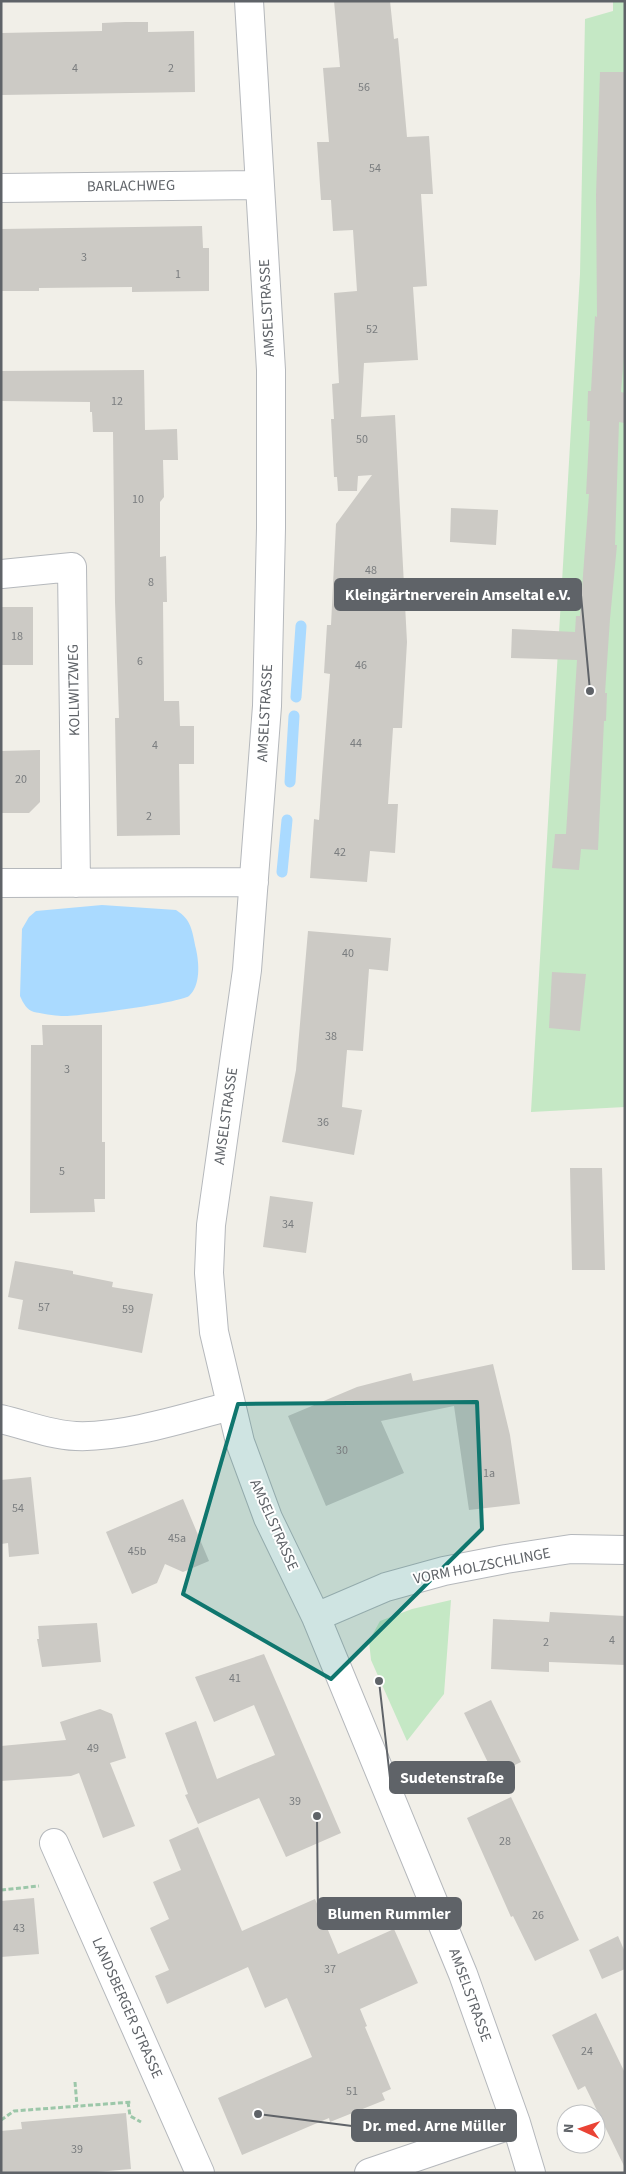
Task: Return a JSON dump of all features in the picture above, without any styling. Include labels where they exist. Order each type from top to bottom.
[{"type":"street","name":"AMSELSTRASSE","points":[[249,1],[271,370],[271,528],[267,706],[247,970],[211,1225],[209,1273],[214,1332],[240,1442],[268,1518],[316,1617],[463,1974],[532,2173]]},
{"type":"street","name":"BARLACHWEG","points":[[1,188],[260,185]]},
{"type":"street","name":"KOLLWITZWEG","points":[[2,574],[72,567],[76,883]]},
{"type":"street","points":[[1,883],[254,882]]},
{"type":"street","points":[[1,1419],[56,1434],[99,1435],[159,1424],[230,1406]]},
{"type":"street","name":"VORM HOLZSCHLINGE","points":[[316,1617],[386,1587],[444,1571],[571,1549],[625,1550]]},
{"type":"street","name":"LANDSBERGER STRASSE","points":[[54,1843],[200,2173]]},
{"type":"street","points":[[369,2173],[516,2123]]},
{"type":"path","points":[[75,2082],[76,2106]]},
{"type":"path","points":[[1,2120],[14,2111],[168,2099]]},
{"type":"highlighted area","points":[[477,1402],[482,1529],[331,1679],[183,1594],[238,1404]]},
{"type":"green space","points":[[613,1],[625,1],[625,1107],[531,1112],[580,274],[585,19],[613,11]]},
{"type":"green space","points":[[451,1600],[444,1694],[407,1741],[371,1660],[369,1641],[380,1621],[412,1609]]},
{"type":"water","points":[[102,905],[176,910],[181,914],[190,926],[197,955],[198,974],[193,991],[189,996],[167,1002],[70,1016],[59,1016],[29,1010],[20,996],[22,929],[29,917],[36,911]]},
{"type":"building","points":[[334,1],[390,1],[394,39],[398,38],[407,137],[429,136],[433,194],[421,194],[427,286],[413,287],[418,360],[364,363],[361,417],[395,415],[407,642],[402,728],[393,728],[388,804],[398,804],[395,853],[370,851],[367,882],[310,878],[314,819],[319,820],[330,674],[324,673],[327,625],[331,625],[336,524],[372,475],[358,476],[357,491],[338,491],[337,477],[334,477],[331,419],[334,419],[332,384],[339,383],[334,293],[357,291],[353,230],[333,231],[331,200],[321,200],[317,142],[329,142],[323,68],[340,67]]},
{"type":"building","points":[[148,22],[148,32],[194,31],[195,92],[1,95],[1,33],[102,31],[102,23]]},
{"type":"building","points":[[600,72],[625,72],[625,345],[621,392],[625,393],[625,406],[624,423],[619,422],[615,545],[617,545],[605,693],[607,693],[606,721],[604,721],[598,850],[581,849],[579,870],[552,868],[555,834],[566,834],[577,660],[511,658],[512,629],[575,632],[576,616],[580,616],[589,494],[586,494],[590,421],[587,421],[588,391],[591,391],[595,316],[597,317],[596,195]]},
{"type":"building","points":[[202,226],[203,248],[209,248],[209,291],[132,292],[132,287],[39,288],[39,291],[1,291],[1,229]]},
{"type":"building","points":[[144,370],[145,430],[177,429],[178,460],[163,460],[164,497],[160,502],[160,557],[166,556],[167,602],[163,602],[164,701],[179,701],[180,726],[194,726],[194,764],[179,764],[180,835],[117,836],[115,718],[119,718],[115,602],[113,432],[93,432],[90,402],[1,401],[1,371]]},
{"type":"building","points":[[451,508],[498,510],[496,545],[450,542]]},
{"type":"building","points":[[1,607],[33,607],[33,665],[1,665]]},
{"type":"building","points":[[40,750],[40,802],[29,813],[1,813],[1,751]]},
{"type":"building","points":[[308,931],[391,938],[388,971],[369,969],[363,1051],[347,1050],[342,1107],[362,1110],[354,1155],[282,1142],[296,1070]]},
{"type":"building","points":[[552,972],[586,974],[580,1031],[549,1028]]},
{"type":"building","points":[[42,1025],[102,1025],[102,1142],[105,1142],[105,1199],[94,1199],[95,1212],[30,1213],[31,1045],[43,1045]]},
{"type":"building","points":[[570,1168],[602,1168],[605,1270],[572,1270]]},
{"type":"building","points":[[270,1196],[313,1202],[306,1253],[263,1247]]},
{"type":"building","points":[[15,1261],[73,1271],[73,1274],[113,1282],[112,1287],[153,1294],[142,1353],[18,1329],[23,1300],[8,1297]]},
{"type":"building","points":[[493,1364],[510,1435],[520,1504],[469,1510],[454,1406],[381,1421],[404,1473],[326,1506],[288,1416],[357,1387],[411,1373],[413,1381]]},
{"type":"building","points":[[31,1477],[39,1554],[9,1557],[8,1543],[1,1544],[1,1480]]},
{"type":"building","points":[[183,1499],[209,1561],[183,1572],[165,1564],[157,1583],[132,1594],[106,1532]]},
{"type":"building","points":[[550,1612],[625,1616],[625,1665],[549,1662],[549,1672],[491,1669],[493,1619],[549,1622]]},
{"type":"building","points":[[97,1623],[101,1662],[42,1667],[37,1639],[39,1639],[38,1626]]},
{"type":"building","points":[[264,1654],[341,1833],[286,1857],[259,1798],[198,1824],[185,1795],[188,1794],[165,1733],[196,1721],[217,1779],[275,1755],[254,1705],[214,1722],[195,1677]]},
{"type":"building","points":[[491,1700],[521,1762],[494,1775],[464,1713]]},
{"type":"building","points":[[100,1709],[112,1714],[126,1758],[110,1763],[135,1826],[103,1838],[79,1773],[71,1776],[1,1781],[1,1746],[66,1740],[60,1722]]},
{"type":"building","points":[[511,1797],[579,1940],[535,1961],[513,1916],[511,1917],[467,1818]]},
{"type":"building","points":[[198,1827],[242,1931],[315,1899],[338,1954],[394,1929],[418,1983],[360,2009],[367,2026],[365,2027],[391,2089],[382,2093],[385,2100],[330,2122],[329,2118],[242,2155],[218,2098],[312,2057],[287,1998],[265,2008],[248,1967],[167,2004],[155,1976],[169,1970],[150,1928],[169,1919],[153,1882],[181,1870],[169,1840]]},
{"type":"building","points":[[34,1898],[39,1954],[1,1957],[1,1901]]},
{"type":"building","points":[[618,1936],[625,1952],[625,1969],[602,1979],[589,1950]]},
{"type":"building","points":[[596,2013],[625,2073],[625,2168],[606,2129],[606,2104],[594,2104],[585,2086],[578,2090],[552,2035]]},
{"type":"building","points":[[126,2113],[131,2169],[85,2173],[1,2173],[1,2131],[22,2129],[21,2122]]},
{"type":"waterway","points":[[296,697],[301,626]]},
{"type":"waterway","points":[[290,782],[294,716]]},
{"type":"waterway","points":[[282,872],[287,820]]},
{"type":"place","name":"Kleingärtnerverein Amseltal e.V.","points":[[590,691]]},
{"type":"place","name":"Sudetenstraße","points":[[379,1681]]},
{"type":"place","name":"Blumen Rummler","points":[[317,1816]]},
{"type":"place","name":"Dr. med. Arne Müller","points":[[258,2114]]}]
